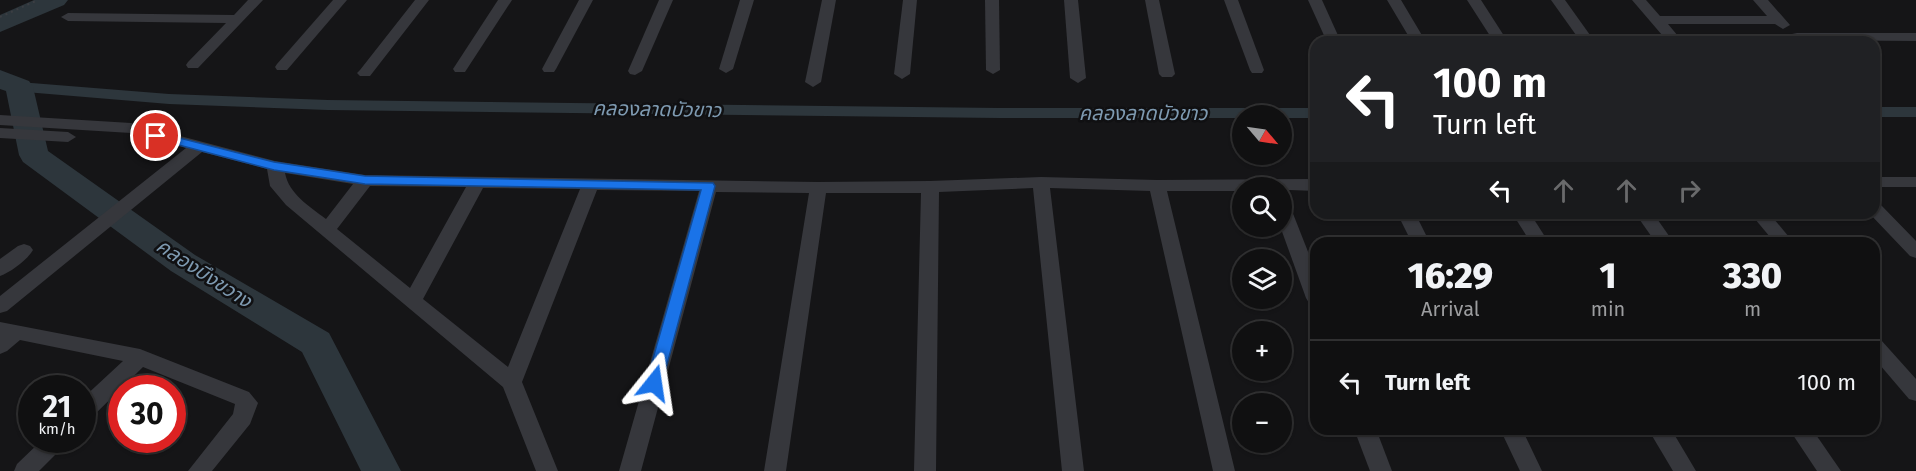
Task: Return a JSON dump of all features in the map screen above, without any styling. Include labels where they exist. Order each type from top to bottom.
[{"type":"street","points":[[193,65],[256,0]]},
{"type":"street","points":[[282,67],[340,0]]},
{"type":"street","points":[[365,73],[422,0]]},
{"type":"street","points":[[460,69],[505,0]]},
{"type":"street","points":[[549,69],[586,0]]},
{"type":"street","points":[[634,71],[666,0]]},
{"type":"street","points":[[726,69],[747,0]]},
{"type":"street","points":[[813,82],[830,0]]},
{"type":"street","points":[[902,74],[910,0]]},
{"type":"street","points":[[992,0],[993,70]]},
{"type":"street","points":[[1071,0],[1078,78]]},
{"type":"street","points":[[1152,0],[1167,74]]},
{"type":"street","points":[[1231,0],[1257,70]]},
{"type":"street","points":[[1315,0],[1331,36]]},
{"type":"street","points":[[1394,0],[1415,36]]},
{"type":"street","points":[[1474,0],[1498,36]]},
{"type":"street","points":[[1558,0],[1584,36]]},
{"type":"street","points":[[1639,0],[1671,36]]},
{"type":"street","points":[[1760,0],[1795,36]]},
{"type":"street","points":[[68,17],[238,19]]},
{"type":"street","points":[[1658,20],[1779,20]]},
{"type":"street","points":[[1880,40],[1913,40]]},
{"type":"street","points":[[0,120],[131,128],[274,166],[365,180],[818,188],[930,187],[1041,182],[1232,186]]},
{"type":"street","points":[[0,133],[118,140],[156,136]]},
{"type":"street","points":[[0,306],[199,146]]},
{"type":"street","points":[[274,166],[279,186],[292,201],[512,382],[547,471]]},
{"type":"street","points":[[327,230],[365,180]]},
{"type":"street","points":[[1041,182],[1073,471]]},
{"type":"street","points":[[1880,182],[1916,182]]},
{"type":"street","points":[[413,300],[477,183]]},
{"type":"street","points":[[512,382],[591,184]]},
{"type":"street","points":[[1292,186],[1310,185]]},
{"type":"street","points":[[630,471],[709,186]]},
{"type":"street","points":[[1157,186],[1224,471]]},
{"type":"street","points":[[925,471],[930,187]]},
{"type":"street","points":[[775,471],[818,188]]},
{"type":"street","points":[[1880,214],[1916,252]]},
{"type":"street","points":[[1409,219],[1418,237]]},
{"type":"street","points":[[1525,219],[1536,237]]},
{"type":"street","points":[[1648,219],[1661,237]]},
{"type":"street","points":[[1764,219],[1780,237]]},
{"type":"street","points":[[1292,235],[1310,282]]},
{"type":"street","points":[[0,269],[24,250]]},
{"type":"street","points":[[0,346],[9,330],[140,357],[242,398],[247,403],[242,418],[199,471]]},
{"type":"street","points":[[1880,352],[1916,393]]},
{"type":"street","points":[[96,400],[140,357]]},
{"type":"street","points":[[1367,435],[1381,471]]},
{"type":"street","points":[[1514,435],[1531,471]]},
{"type":"street","points":[[1663,435],[1685,471]]},
{"type":"street","points":[[1804,435],[1830,471]]},
{"type":"street","points":[[25,471],[43,453]]},
{"type":"path","points":[[0,17],[38,0]]},
{"type":"waterway","points":[[0,24],[55,0]]},
{"type":"waterway","name":"คลองบึงขวาง","points":[[0,78],[19,87],[34,155],[183,263],[316,343],[381,471]]},
{"type":"waterway","name":"คลองลาดบัวขาว","points":[[19,87],[169,99],[328,105],[999,113],[1310,113]]},
{"type":"waterway","name":"คลองลาดบัวขาว","points":[[1880,112],[1916,112]]},
{"type":"route","points":[[156,136],[274,166],[365,180],[709,186],[654,383]]}]
